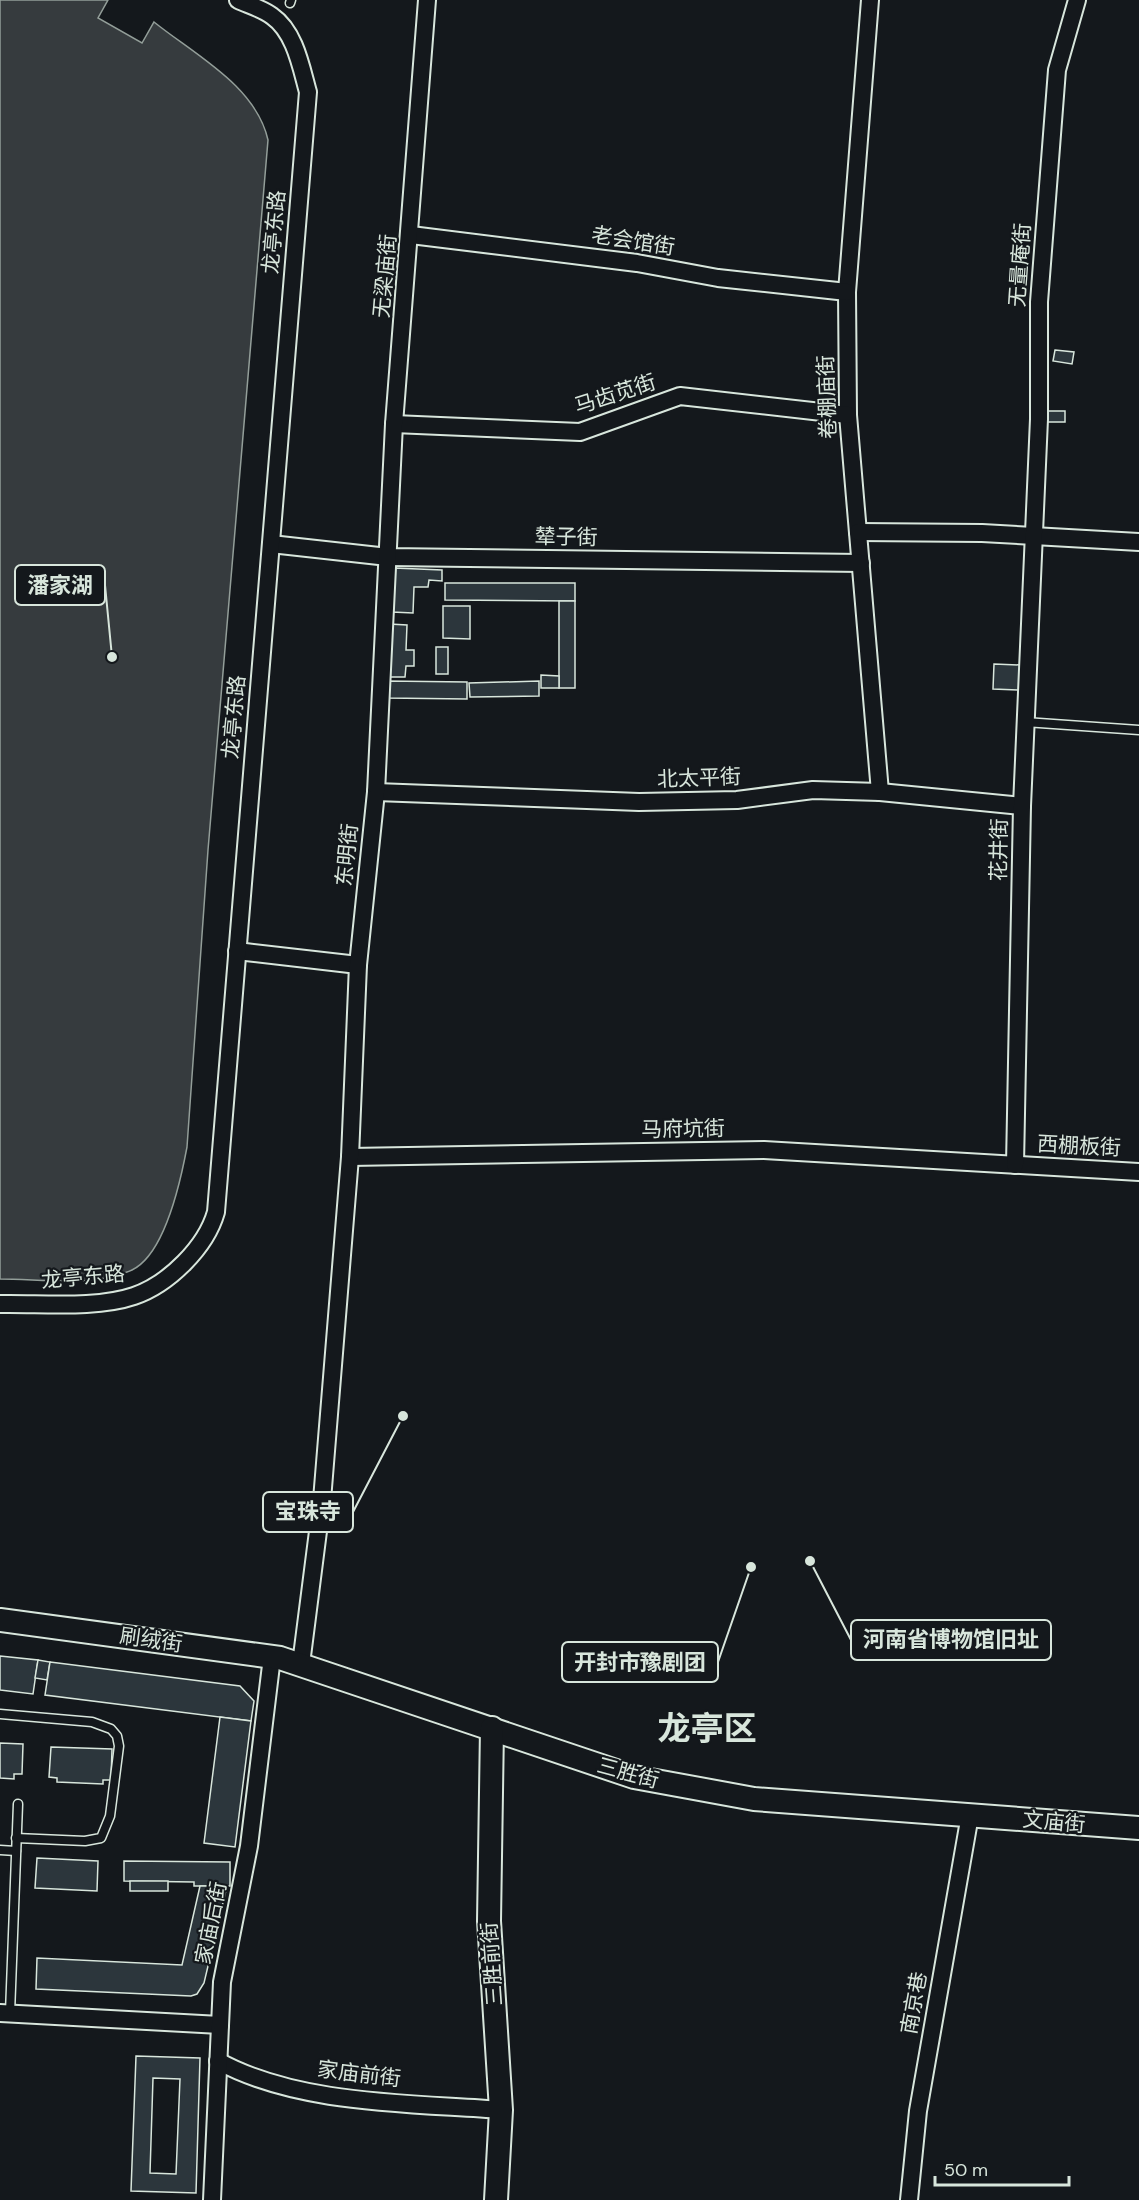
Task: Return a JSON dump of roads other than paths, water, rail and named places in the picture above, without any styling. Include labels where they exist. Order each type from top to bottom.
[{"type":"street","name":"龙亭东路","points":[[0,1304],[98,1302],[135,1296],[163,1280],[186,1261],[212,1228],[216,1212],[308,92],[300,61],[287,33],[273,17],[238,0]]},
{"type":"street","name":"无梁庙街","points":[[388,557],[394,424],[411,235],[427,0]]},
{"type":"street","name":"卷棚庙街","points":[[870,0],[847,292],[848,415],[880,792]]},
{"type":"street","name":"无量庵街","points":[[1032,536],[1039,419],[1039,302],[1057,70],[1077,0]]},
{"type":"street","name":"老会馆街","points":[[411,235],[637,263],[718,278],[847,292]]},
{"type":"street","name":"马齿苋街","points":[[394,424],[580,432],[680,396],[848,415]]},
{"type":"street","points":[[858,532],[1032,536],[1139,542]]},
{"type":"street","name":"花井街","points":[[1015,1165],[1022,806],[1032,536]]},
{"type":"street","name":"辇子街","points":[[271,544],[388,557],[861,563]]},
{"type":"street","name":"东明街","points":[[301,1664],[321,1500],[350,1157],[358,964],[376,792],[388,557]]},
{"type":"street","name":"北太平街","points":[[376,792],[639,802],[737,800],[813,790],[880,792],[1022,806]]},
{"type":"street","points":[[237,951],[358,964]]},
{"type":"street","name":"马府坑街","points":[[350,1157],[764,1150],[1015,1165]]},
{"type":"street","name":"西棚板街","points":[[1015,1165],[1139,1172]]},
{"type":"street","name":"刷绒街","points":[[0,1620],[272,1657],[301,1664]]},
{"type":"street","name":"家庙后街","points":[[212,2200],[222,1982],[249,1846],[272,1657]]},
{"type":"street","name":"三胜街","points":[[301,1664],[492,1728],[581,1761],[634,1777],[754,1799],[970,1815]]},
{"type":"street","name":"三胜前街","points":[[492,1728],[489,1921],[501,2110],[496,2200]]},
{"type":"street","name":"文庙街","points":[[970,1815],[1139,1828]]},
{"type":"street","name":"南京巷","points":[[909,2200],[918,2111],[970,1815]]},
{"type":"street","points":[[5,2013],[220,2025]]},
{"type":"street","name":"家庙前街","points":[[218,2061],[245,2076],[303,2090],[378,2101],[501,2110]]},
{"type":"lane","points":[[1025,722],[1139,730]]},
{"type":"lane","points":[[0,1714],[101,1724],[117,1736],[120,1746],[110,1816],[101,1838],[86,1841],[16,1838]]},
{"type":"lane","points":[[5,2013],[18,1804]]},
{"type":"lane","points":[[0,1850],[16,1851]]},
{"type":"place","name":"潘家湖","points":[[112,657]]},
{"type":"place","name":"宝珠寺","points":[[403,1416]]},
{"type":"place","name":"河南省博物馆旧址","points":[[810,1561]]},
{"type":"place","name":"开封市豫剧团","points":[[751,1567]]},
{"type":"district","name":"龙亭区","points":[[707,1728]]}]
